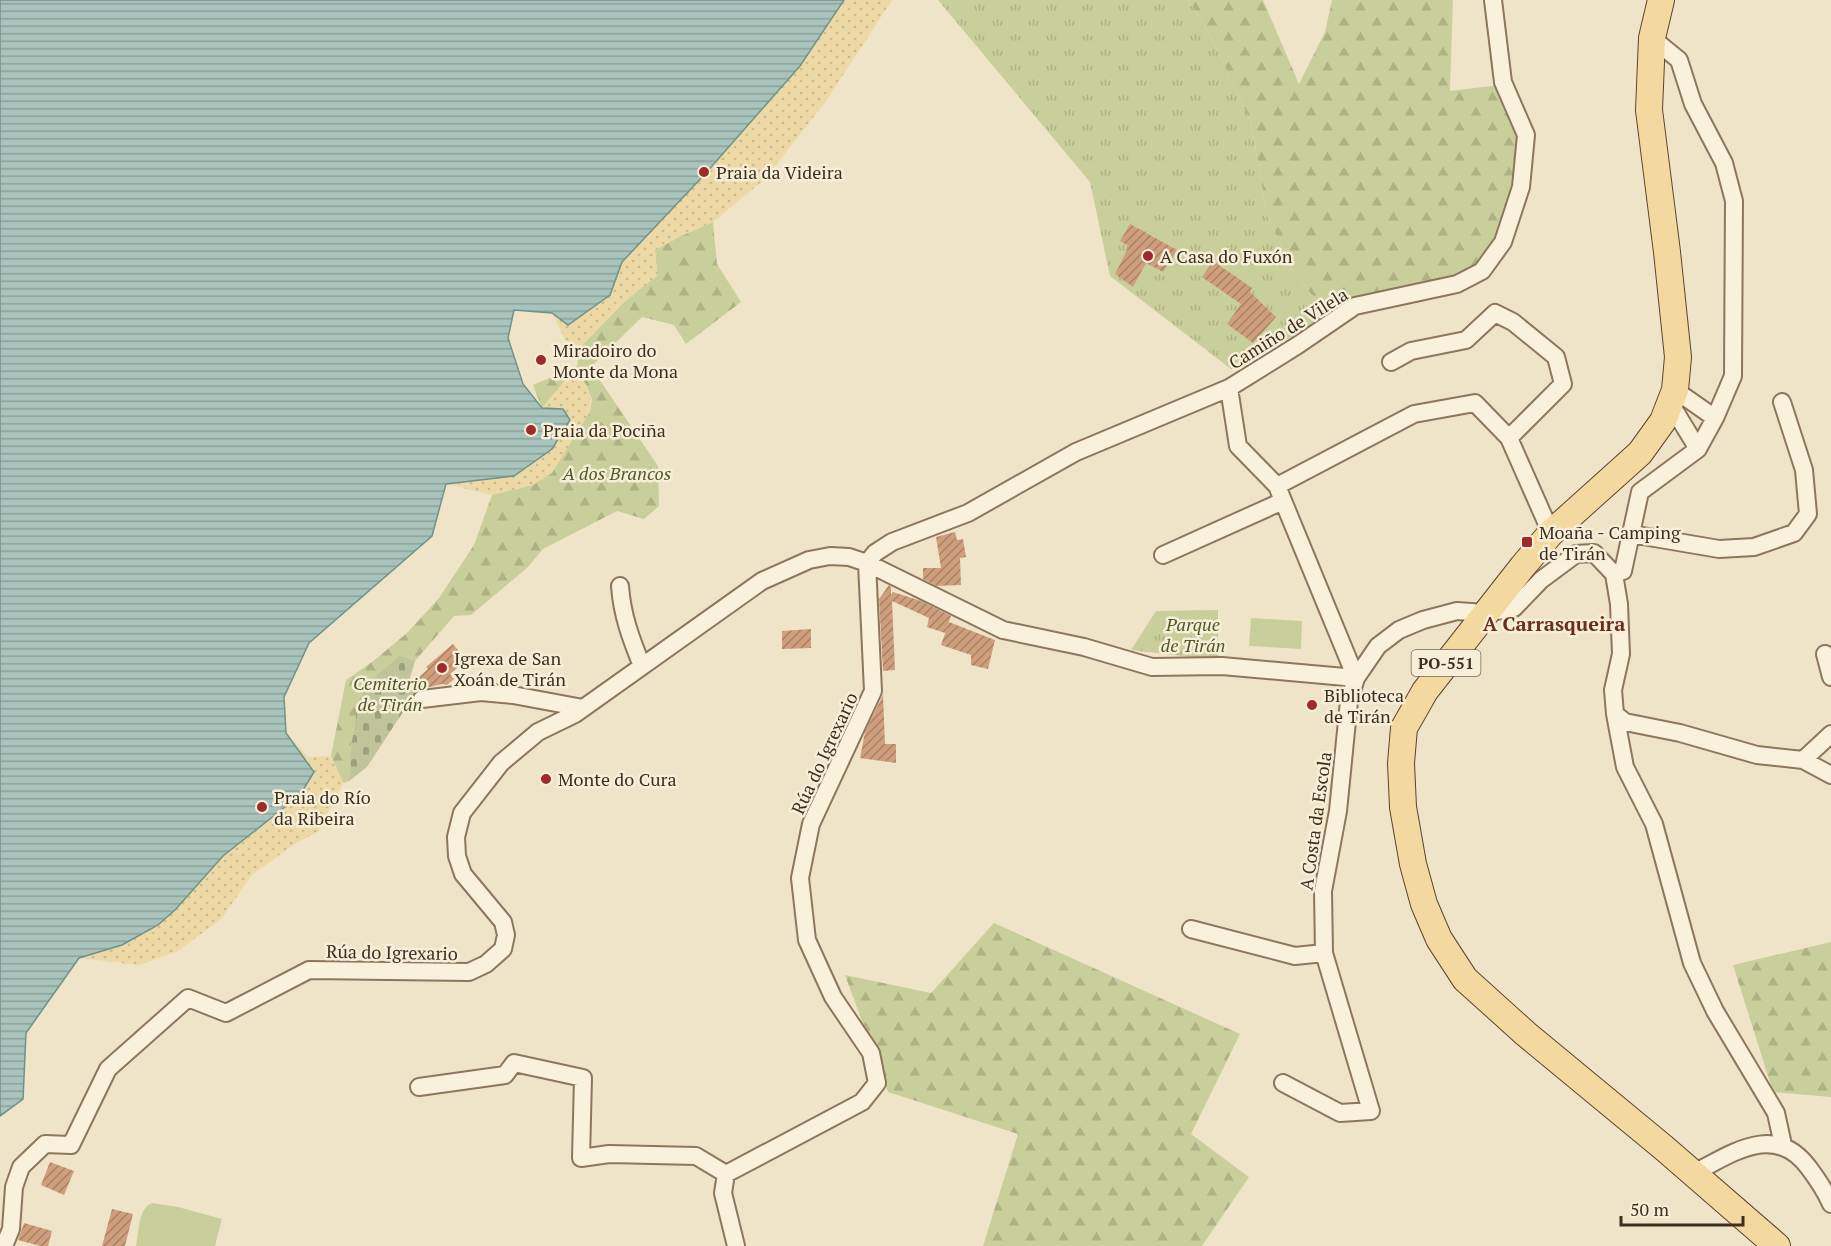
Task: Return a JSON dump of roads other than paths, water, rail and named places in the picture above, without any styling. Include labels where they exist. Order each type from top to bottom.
[{"type":"main road","name":"PO-551","points":[[1661,0],[1652,38],[1649,110],[1656,154],[1678,357],[1672,397],[1663,421],[1640,453],[1551,533],[1425,691],[1404,728],[1401,763],[1403,807],[1413,864],[1424,904],[1439,939],[1465,979],[1517,1027],[1694,1173],[1777,1246]]},
{"type":"street","name":"Camiño de Vilela","points":[[867,563],[875,553],[892,542],[968,513],[1076,452],[1229,388],[1355,306],[1457,284],[1482,271],[1503,242],[1521,187],[1526,135],[1503,82],[1493,0]]},
{"type":"street","points":[[1652,38],[1679,60],[1693,104],[1724,163],[1734,201],[1733,376],[1715,418],[1698,449],[1640,492],[1623,571],[1614,574],[1619,604],[1621,654],[1613,690],[1615,714],[1625,767],[1654,824],[1692,963],[1714,1011],[1776,1113],[1783,1145]]},
{"type":"street","points":[[1391,362],[1410,351],[1466,340],[1495,313],[1513,322],[1556,357],[1563,384],[1509,438]]},
{"type":"street","points":[[1229,388],[1238,447],[1280,493],[1356,678]]},
{"type":"street","points":[[1672,397],[1715,418]]},
{"type":"street","points":[[1672,397],[1698,449]]},
{"type":"street","points":[[1631,534],[1719,549],[1754,547],[1794,532],[1808,514],[1804,470],[1782,402]]},
{"type":"street","points":[[1162,555],[1280,493],[1414,414],[1475,403],[1509,438],[1551,533]]},
{"type":"street","name":"A Costa da Escola","points":[[1283,1083],[1340,1113],[1371,1111],[1324,952],[1323,891],[1338,811],[1349,701],[1356,678],[1378,646],[1399,630],[1423,620],[1457,611],[1485,613],[1514,608],[1541,580],[1576,554],[1594,553],[1614,574]]},
{"type":"street","name":"Rúa do Igrexario","points":[[4,1246],[12,1228],[14,1187],[21,1167],[45,1144],[71,1145],[108,1070],[188,998],[226,1013],[309,970],[469,972],[486,964],[503,949],[507,935],[503,922],[463,874],[456,856],[456,837],[462,813],[501,763],[538,732],[583,708],[762,581],[809,560],[830,556],[849,557],[867,563],[1003,630],[1084,647],[1152,667],[1222,666],[1356,678]]},
{"type":"street","name":"Rúa do Igrexario","points":[[726,1174],[862,1102],[878,1083],[871,1053],[832,997],[807,940],[800,878],[811,824],[873,691],[867,563]]},
{"type":"street","points":[[620,586],[627,629],[642,666]]},
{"type":"street","points":[[1825,654],[1831,677]]},
{"type":"street","points":[[422,699],[481,692],[513,695],[583,708]]},
{"type":"street","points":[[1615,714],[1625,722],[1680,733],[1757,755],[1803,760],[1831,775]]},
{"type":"street","points":[[1803,760],[1831,734]]},
{"type":"street","points":[[1191,929],[1295,956],[1324,952]]},
{"type":"street","points":[[419,1087],[505,1075],[514,1063],[583,1078],[581,1158],[609,1154],[696,1156],[726,1174],[723,1193],[736,1246]]},
{"type":"street","points":[[1694,1173],[1738,1150],[1761,1143],[1783,1145],[1804,1160],[1825,1188],[1831,1204]]},
{"type":"water","points":[[0,0],[844,0],[800,66],[705,174],[622,262],[610,295],[568,325],[552,313],[514,310],[508,338],[523,384],[542,408],[563,409],[570,420],[552,449],[514,476],[446,484],[432,536],[309,643],[284,697],[286,733],[314,772],[300,795],[223,856],[175,910],[158,925],[122,945],[79,958],[26,1033],[23,1099],[0,1116]]},
{"type":"place","name":"Praia da Videira","points":[[704,172]]},
{"type":"place","name":"A Casa do Fuxón","points":[[1148,256]]},
{"type":"place","name":"Miradoiro do Monte da Mona","points":[[541,360]]},
{"type":"place","name":"Praia da Pociña","points":[[531,430]]},
{"type":"place","name":"Moaña - Camping de Tirán","points":[[1527,542]]},
{"type":"place","name":"Igrexa de San Xoán de Tirán","points":[[442,668]]},
{"type":"place","name":"Biblioteca de Tirán","points":[[1312,705]]},
{"type":"place","name":"Monte do Cura","points":[[546,779]]},
{"type":"place","name":"Praia do Río da Ribeira","points":[[262,807]]},
{"type":"district","name":"A Carrasqueira","points":[[1554,623]]},
{"type":"park label","name":"A dos Brancos","points":[[617,473]]},
{"type":"park label","name":"Parque de Tirán","points":[[1193,634]]},
{"type":"park label","name":"Cemiterio de Tirán","points":[[390,693]]}]
